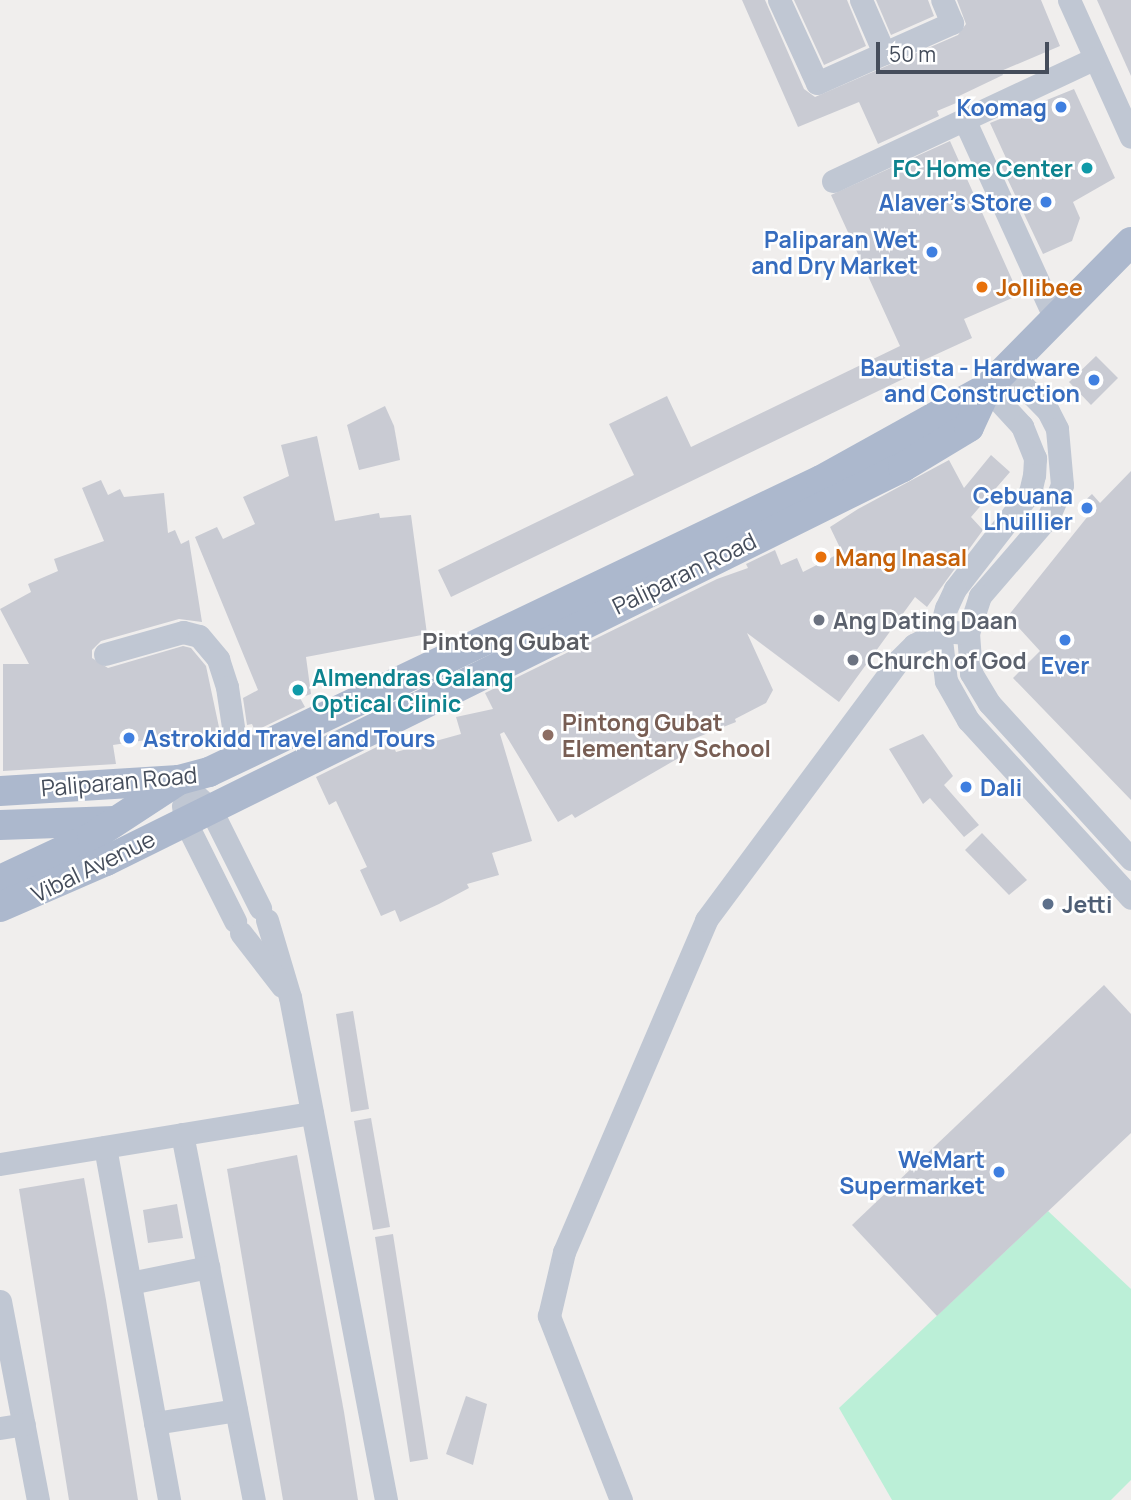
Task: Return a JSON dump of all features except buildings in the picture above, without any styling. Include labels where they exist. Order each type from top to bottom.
[{"type":"main road","name":"Paliparan Road","points":[[0,825],[198,814],[933,450],[969,427],[998,379],[1131,243]]},
{"type":"main road","name":"Paliparan Road","points":[[0,791],[179,780],[238,760],[821,480],[998,379]]},
{"type":"main road","name":"Vibal Avenue","points":[[0,880],[121,820],[179,780]]},
{"type":"main road","name":"Vibal Avenue","points":[[0,907],[31,897],[198,814]]},
{"type":"street","points":[[779,0],[817,83],[952,23],[942,0]]},
{"type":"street","points":[[861,0],[884,54]]},
{"type":"street","points":[[1069,0],[1131,137]]},
{"type":"street","points":[[834,181],[1095,58]]},
{"type":"street","points":[[964,119],[1056,321]]},
{"type":"street","points":[[998,379],[1033,450],[1034,475],[1030,492],[955,589],[940,631],[946,681],[968,720],[1131,898]]},
{"type":"street","points":[[998,379],[1041,403],[1057,429],[1062,485],[1049,516],[980,596],[968,633],[978,689],[1131,859]]},
{"type":"street","points":[[621,1500],[550,1316],[564,1252],[706,920],[898,661],[914,645],[940,631],[968,633]]},
{"type":"street","points":[[105,654],[183,632],[199,636],[218,659],[227,687],[238,760]]},
{"type":"street","points":[[179,780],[263,914],[290,997],[386,1500]]},
{"type":"street","points":[[198,814],[238,927],[290,997]]},
{"type":"street","points":[[0,1164],[312,1112]]},
{"type":"street","points":[[182,1134],[254,1500]]},
{"type":"street","points":[[105,1147],[169,1500]]},
{"type":"street","points":[[130,1283],[208,1267]]},
{"type":"street","points":[[0,1303],[38,1500]]},
{"type":"street","points":[[155,1423],[236,1410]]},
{"type":"street","points":[[0,1428],[24,1424]]},
{"type":"green space","points":[[1048,1211],[1131,1289],[1131,1480],[1111,1500],[892,1500],[839,1408]]},
{"type":"place","name":"Koomag","points":[[1061,107]]},
{"type":"place","name":"FC Home Center","points":[[1087,168]]},
{"type":"place","name":"Alaver's Store","points":[[1046,202]]},
{"type":"place","name":"Paliparan Wet and Dry Market","points":[[932,252]]},
{"type":"place","name":"Jollibee","points":[[982,287]]},
{"type":"place","name":"Bautista - Hardware and Construction","points":[[1094,380]]},
{"type":"place","name":"Cebuana Lhuillier","points":[[1087,508]]},
{"type":"place","name":"Mang Inasal","points":[[821,557]]},
{"type":"place","name":"Ang Dating Daan","points":[[819,620]]},
{"type":"place","name":"Ever","points":[[1065,640]]},
{"type":"place","name":"Church of God","points":[[853,660]]},
{"type":"place","name":"Almendras Galang Optical Clinic","points":[[298,690]]},
{"type":"place","name":"Pintong Gubat Elementary School","points":[[548,735]]},
{"type":"place","name":"Astrokidd Travel and Tours","points":[[129,738]]},
{"type":"place","name":"Dali","points":[[966,787]]},
{"type":"place","name":"Jetti","points":[[1048,904]]},
{"type":"place","name":"WeMart Supermarket","points":[[999,1172]]},
{"type":"district","name":"Pintong Gubat","points":[[506,641]]}]
